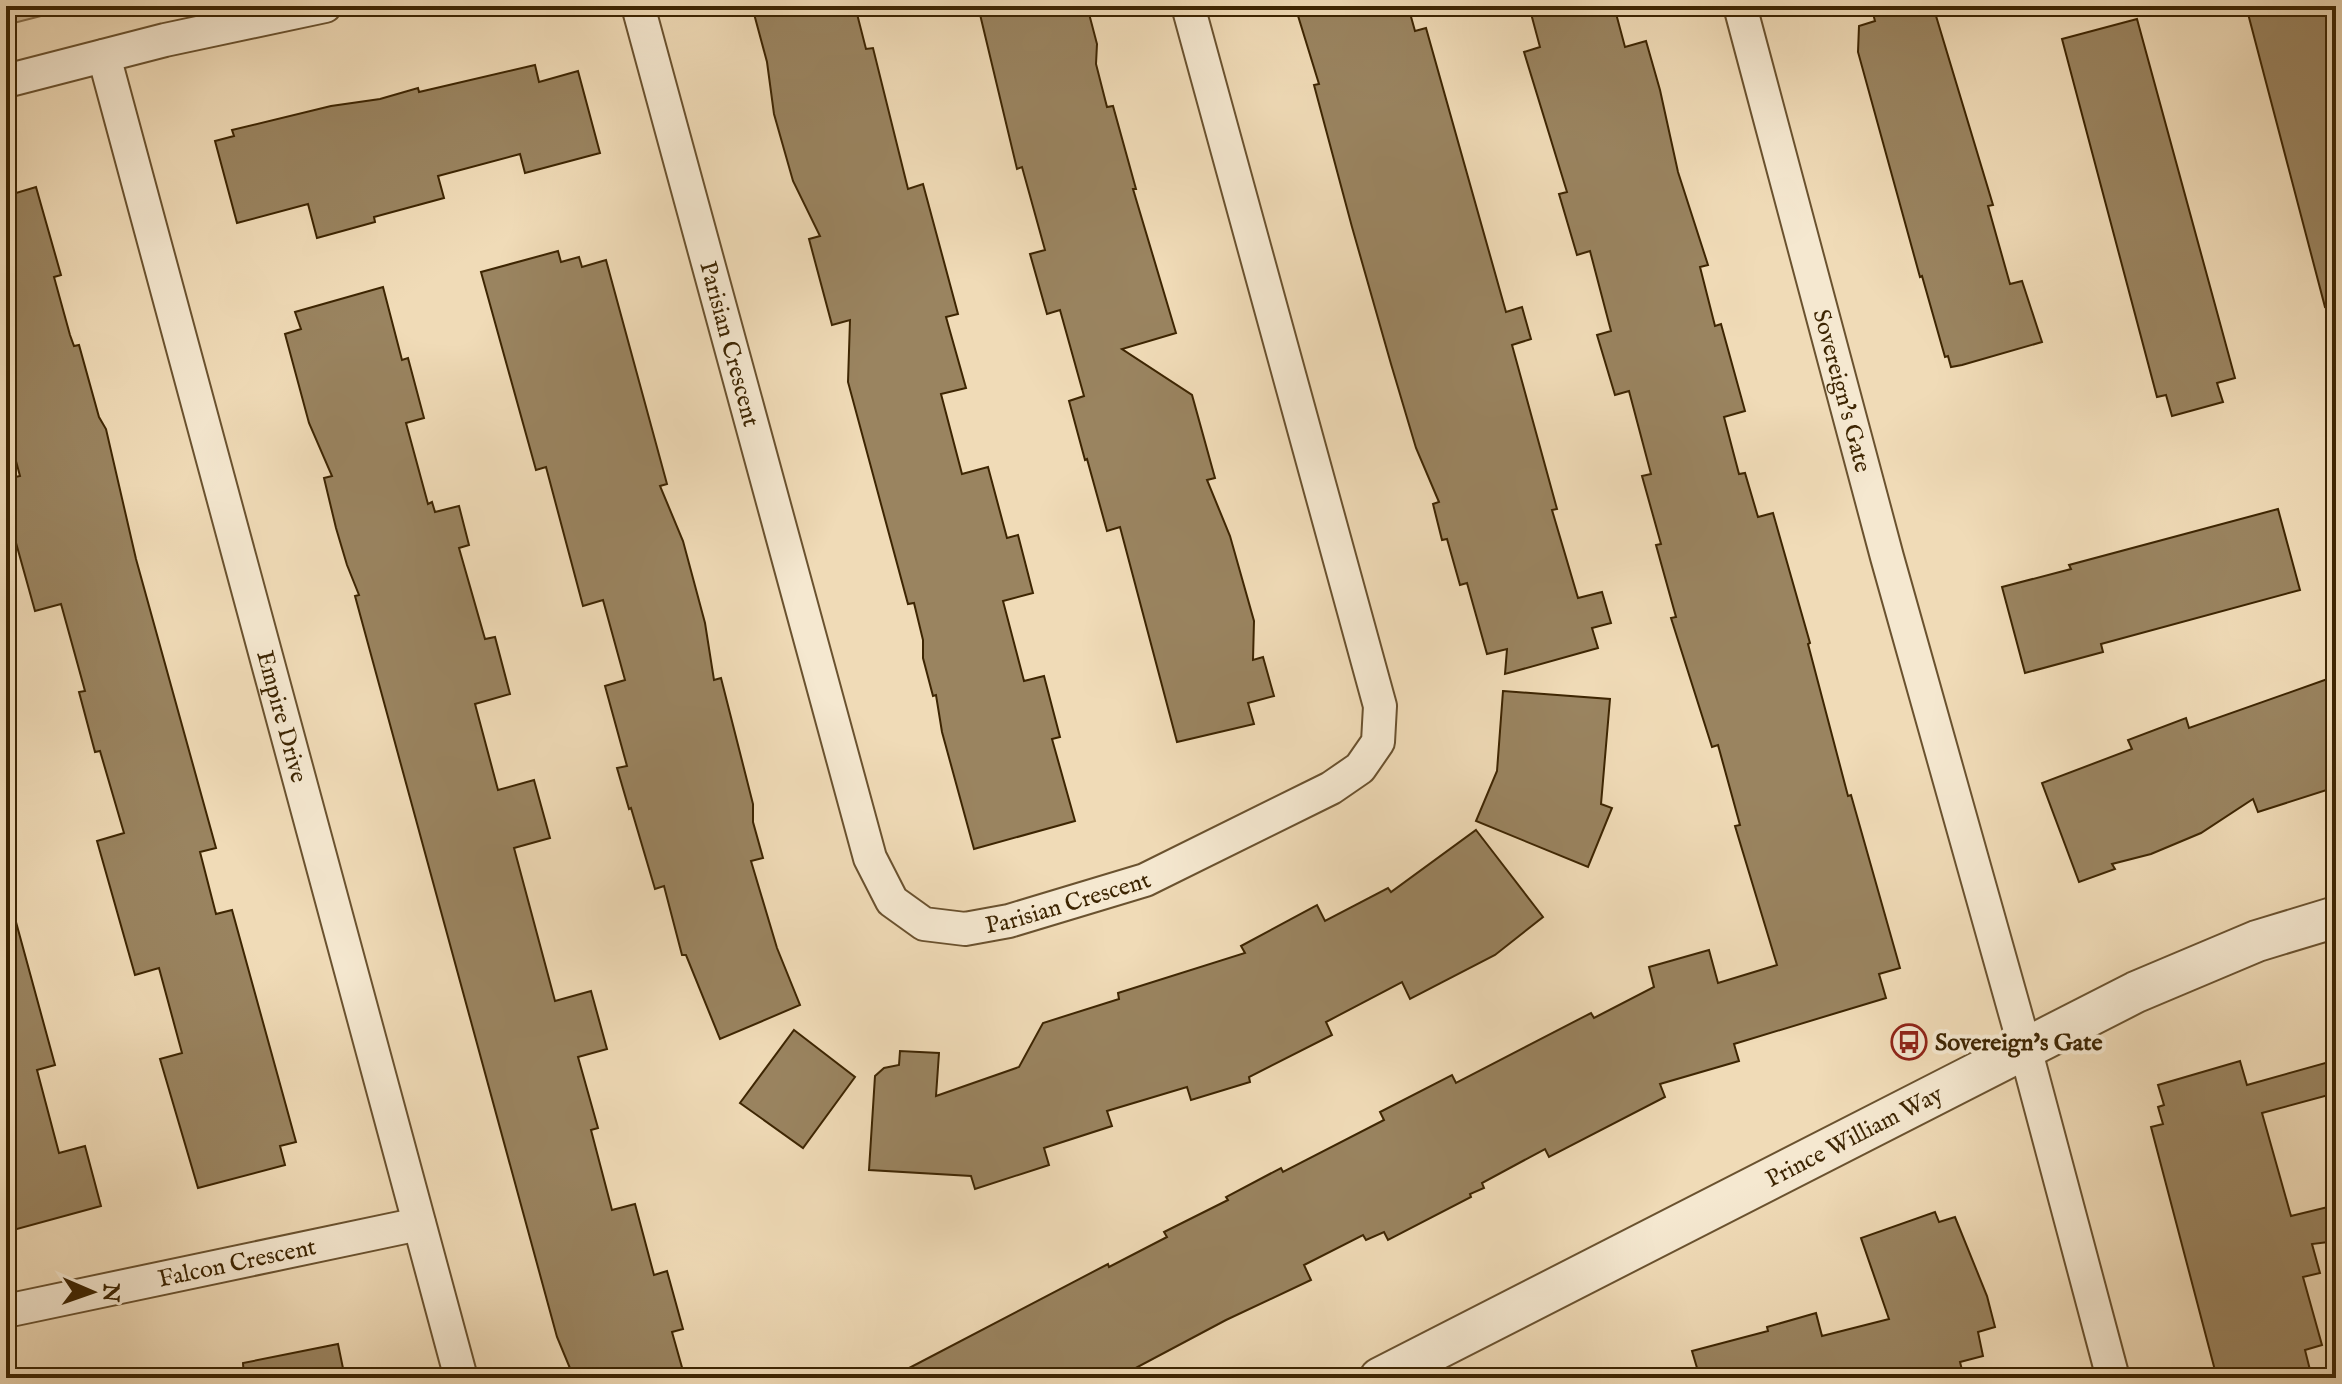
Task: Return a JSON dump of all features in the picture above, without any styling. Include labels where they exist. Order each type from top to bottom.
[{"type":"street","points":[[6,81],[325,6]]},
{"type":"street","name":"Parisian Crescent","points":[[638,6],[870,858],[892,901],[924,924],[965,929],[1009,921],[1145,880],[1331,788],[1360,768],[1378,742],[1380,706],[1188,6]]},
{"type":"street","name":"Sovereign's Gate","points":[[1740,6],[1887,557],[2025,1048],[2113,1378]]},
{"type":"street","name":"Empire Drive","points":[[104,56],[461,1378]]},
{"type":"street","name":"Prince William Way","points":[[1380,1378],[2136,992],[2257,941],[2336,917]]},
{"type":"street","name":"Falcon Crescent","points":[[6,1311],[419,1224]]},
{"type":"path","points":[[63,6],[66,14]]},
{"type":"shaded area","points":[[6,6],[80,6],[6,25]]},
{"type":"building","points":[[774,6],[855,6],[866,49],[873,48],[908,189],[923,184],[958,314],[946,317],[966,388],[941,394],[962,474],[988,467],[1007,538],[1018,535],[1033,593],[1003,601],[1024,681],[1044,676],[1060,737],[1052,739],[1075,821],[974,849],[942,732],[936,695],[933,696],[923,658],[923,640],[914,603],[908,604],[848,382],[850,320],[832,325],[809,239],[820,236],[793,181],[774,114],[767,62],[753,10]]},
{"type":"building","points":[[978,6],[1087,6],[1097,44],[1096,64],[1107,107],[1113,106],[1136,189],[1133,189],[1176,333],[1122,349],[1192,395],[1215,478],[1207,480],[1230,536],[1254,621],[1253,660],[1263,657],[1274,696],[1248,703],[1254,724],[1177,742],[1120,527],[1107,531],[1069,401],[1084,396],[1060,310],[1047,314],[1030,254],[1045,250],[1022,167],[1017,169]]},
{"type":"building","points":[[1295,6],[1408,6],[1415,31],[1426,28],[1506,312],[1522,307],[1531,339],[1512,345],[1557,509],[1552,510],[1578,598],[1602,592],[1611,623],[1592,628],[1598,648],[1505,674],[1507,649],[1487,654],[1467,583],[1460,585],[1447,539],[1442,540],[1433,504],[1439,502],[1416,448],[1391,364],[1314,85],[1319,84]]},
{"type":"building","points":[[1529,6],[1614,6],[1625,47],[1646,41],[1678,172],[1708,265],[1700,267],[1715,326],[1721,324],[1745,411],[1724,417],[1739,474],[1745,473],[1758,517],[1773,513],[1810,643],[1848,796],[1851,795],[1900,968],[1879,974],[1886,998],[1734,1044],[1739,1061],[1660,1084],[1665,1097],[1549,1157],[1545,1149],[1482,1183],[1484,1188],[1470,1194],[1471,1197],[1388,1240],[1384,1232],[1366,1240],[1363,1235],[1304,1265],[1311,1280],[1226,1320],[1117,1378],[890,1378],[1108,1264],[1109,1267],[1167,1237],[1164,1232],[1228,1200],[1226,1197],[1281,1168],[1283,1172],[1384,1120],[1380,1112],[1452,1075],[1456,1083],[1591,1013],[1594,1018],[1654,987],[1649,967],[1709,950],[1718,983],[1777,965],[1735,826],[1740,825],[1718,745],[1712,747],[1671,618],[1676,617],[1656,545],[1661,544],[1642,476],[1651,474],[1629,391],[1615,395],[1597,335],[1611,331],[1590,251],[1577,255],[1559,194],[1567,192],[1524,52],[1540,47]]},
{"type":"building","points":[[1871,6],[1933,6],[1993,205],[1988,206],[2010,284],[2022,281],[2042,342],[1951,367],[1948,356],[1945,357],[1858,52],[1859,26],[1875,21]]},
{"type":"building","points":[[2246,6],[2336,6],[2336,305],[2325,307]]},
{"type":"building","points":[[2137,19],[2235,378],[2217,383],[2223,402],[2172,416],[2166,395],[2157,397],[2062,39]]},
{"type":"building","points":[[535,65],[539,82],[578,71],[600,153],[525,173],[520,154],[438,176],[444,198],[374,217],[375,222],[317,238],[308,204],[237,223],[215,141],[234,136],[232,130],[331,106],[380,99],[418,88],[419,92]]},
{"type":"building","points":[[36,187],[61,275],[54,277],[70,335],[74,346],[79,345],[99,417],[106,429],[136,559],[216,848],[200,852],[216,914],[232,910],[296,1142],[280,1146],[285,1165],[198,1188],[160,1059],[182,1053],[159,968],[135,975],[97,841],[124,833],[100,751],[95,752],[79,692],[85,691],[61,604],[35,611],[6,507],[6,479],[20,476],[6,424],[6,196]]},
{"type":"building","points":[[558,251],[561,262],[579,257],[582,267],[606,260],[667,484],[660,486],[683,541],[705,623],[714,680],[721,678],[753,804],[753,822],[763,858],[751,861],[777,948],[800,1005],[720,1039],[686,955],[682,955],[664,886],[655,889],[617,768],[627,766],[605,686],[625,680],[603,600],[583,606],[546,467],[536,470],[481,272]]},
{"type":"building","points":[[383,287],[402,360],[408,358],[424,418],[406,423],[428,504],[432,502],[435,512],[459,506],[469,545],[459,548],[485,639],[495,637],[510,694],[475,704],[498,790],[534,780],[550,838],[514,848],[555,1001],[591,991],[607,1049],[578,1057],[598,1128],[591,1130],[612,1210],[635,1204],[654,1275],[667,1271],[683,1329],[672,1332],[685,1378],[574,1378],[557,1337],[355,596],[359,595],[336,528],[324,478],[332,476],[309,423],[285,334],[301,329],[295,312]]},
{"type":"building","points":[[2278,509],[2300,590],[2101,644],[2103,652],[2025,673],[2002,587],[2071,569],[2069,565]]},
{"type":"building","points":[[2336,676],[2336,787],[2258,812],[2253,799],[2201,833],[2151,854],[2112,864],[2115,869],[2079,882],[2042,783],[2132,749],[2128,740],[2186,718],[2189,728]]},
{"type":"building","points":[[1503,691],[1610,699],[1601,804],[1612,808],[1588,867],[1476,821],[1497,771]]},
{"type":"building","points":[[1476,830],[1543,917],[1495,955],[1410,999],[1402,982],[1326,1022],[1332,1035],[1249,1077],[1250,1082],[1191,1100],[1187,1087],[1107,1111],[1112,1126],[1044,1148],[1049,1165],[975,1189],[971,1176],[869,1170],[875,1076],[884,1068],[899,1065],[900,1051],[939,1053],[936,1096],[1019,1067],[1043,1023],[1119,999],[1118,993],[1245,953],[1241,946],[1317,905],[1325,921],[1388,888],[1391,892]]},
{"type":"building","points":[[16,922],[55,1065],[37,1070],[59,1153],[85,1146],[101,1206],[6,1232],[6,923]]},
{"type":"building","points":[[794,1030],[855,1077],[803,1148],[740,1103]]},
{"type":"building","points":[[2336,1060],[2336,1093],[2262,1113],[2291,1216],[2336,1205],[2336,1241],[2312,1244],[2320,1273],[2303,1277],[2322,1345],[2305,1350],[2312,1378],[2217,1378],[2151,1127],[2163,1124],[2158,1107],[2164,1105],[2158,1085],[2240,1061],[2247,1085]]},
{"type":"building","points":[[1935,1212],[1939,1222],[1955,1217],[1987,1296],[1995,1327],[1978,1332],[1983,1356],[1960,1362],[1964,1378],[1700,1378],[1692,1351],[1768,1331],[1767,1327],[1816,1313],[1822,1336],[1889,1319],[1861,1238]]},
{"type":"building","points":[[338,1344],[345,1378],[244,1378],[243,1363]]},
{"type":"place","name":"Sovereign's Gate","points":[[1909,1042]]}]
